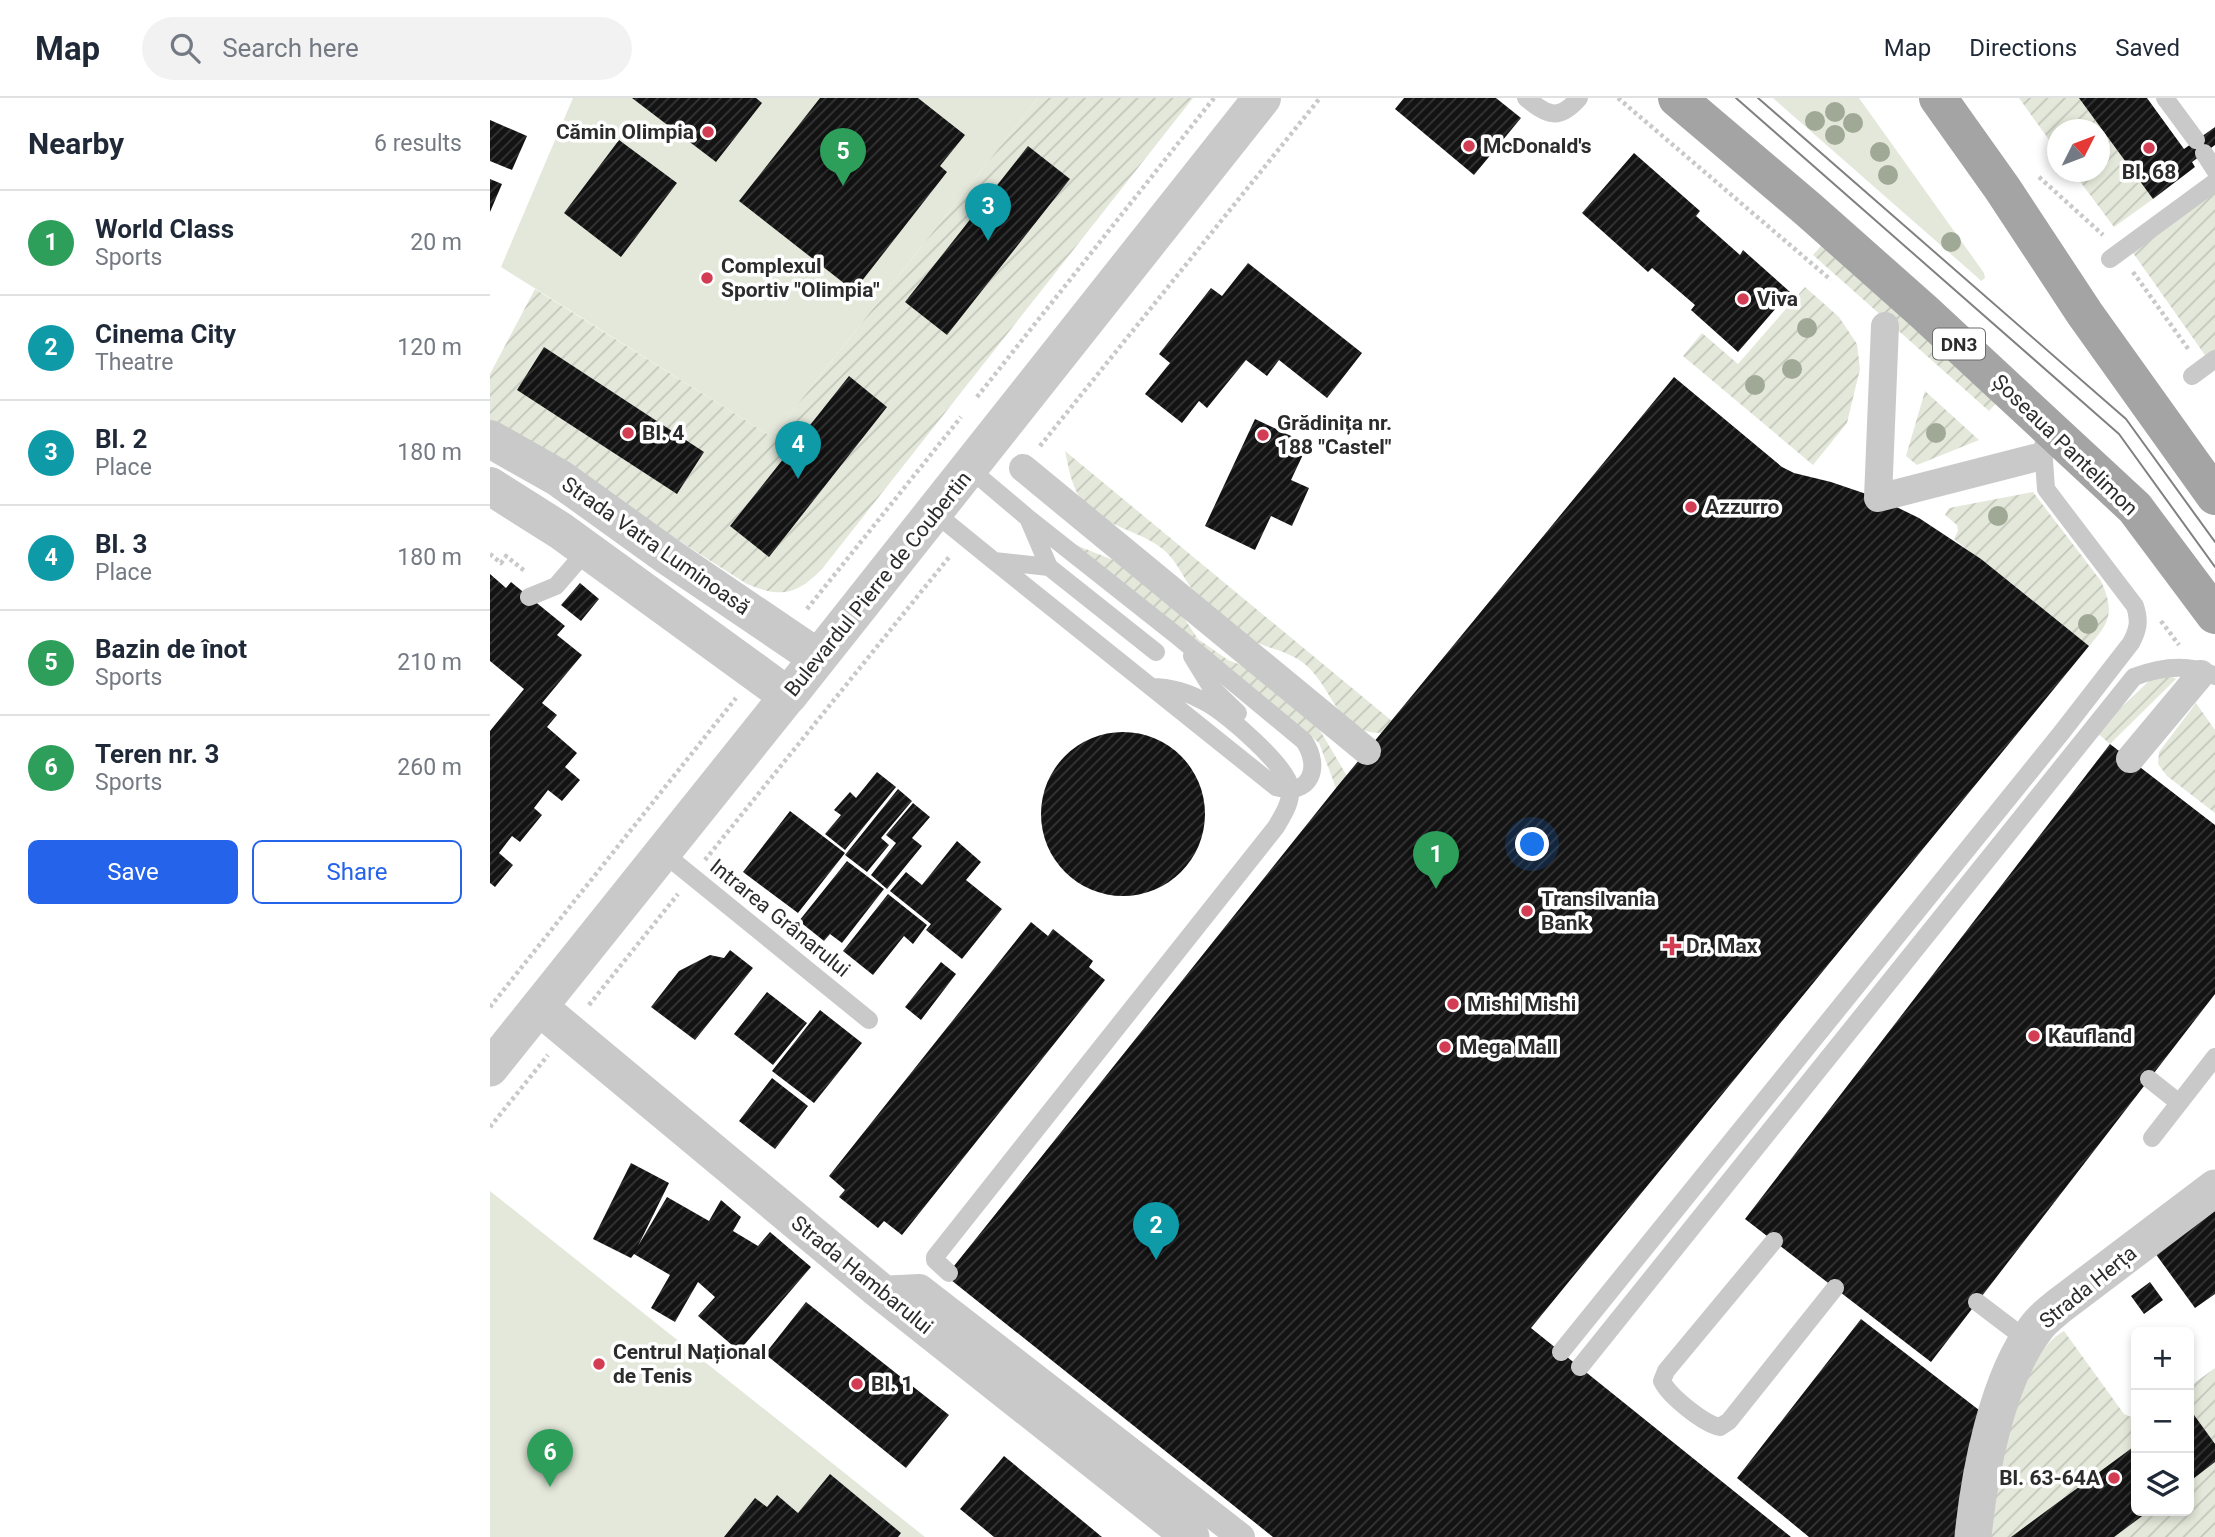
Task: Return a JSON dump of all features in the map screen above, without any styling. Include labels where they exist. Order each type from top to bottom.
[{"type":"main road","name":"Șoseaua Pantelimon","points":[[1677,98],[1809,210],[2038,440],[2134,508],[2215,615]]},
{"type":"main road","points":[[1938,98],[2002,188],[2085,314],[2215,496]]},
{"type":"street","name":"Bulevardul Pierre de Coubertin","points":[[490,1068],[935,513],[1262,98]]},
{"type":"street","points":[[1885,326],[1878,498],[2038,440]]},
{"type":"street","name":"Strada Vatra Luminoasă","points":[[490,439],[559,478],[818,658]]},
{"type":"street","points":[[1023,468],[1367,751]]},
{"type":"street","name":"Strada Vatra Luminoasă","points":[[490,486],[587,550],[788,696]]},
{"type":"street","points":[[2130,759],[2208,675]]},
{"type":"street","name":"Strada Hambarului","points":[[539,1007],[878,1290],[1191,1537]]},
{"type":"street","name":"Strada Herța","points":[[1973,1537],[1990,1440],[2008,1380],[2036,1327],[2059,1306],[2215,1188]]},
{"type":"street","points":[[878,1290],[920,1288],[1241,1537]]},
{"type":"lane","points":[[1526,98],[1539,109],[1554,114],[1568,111],[1579,98]]},
{"type":"lane","points":[[2165,98],[2215,170]]},
{"type":"lane","points":[[2114,256],[2215,182]]},
{"type":"lane","points":[[1561,1352],[2062,732],[2122,656],[2134,636],[2138,617],[2135,606],[2046,489],[2038,440]]},
{"type":"lane","points":[[949,1273],[935,1257],[1276,827],[1298,806],[1302,797],[1302,786],[1314,768],[1314,760],[1304,741],[970,469]]},
{"type":"lane","points":[[935,513],[1276,787],[1284,790],[1302,786]]},
{"type":"lane","points":[[1028,518],[1049,567],[1156,652]]},
{"type":"lane","points":[[529,597],[556,586],[587,550]]},
{"type":"lane","points":[[994,561],[1049,567]]},
{"type":"lane","points":[[1580,1367],[2134,677],[2155,669],[2196,668],[2208,675]]},
{"type":"lane","points":[[1150,687],[1167,687],[1215,707],[1278,764],[1290,786],[1287,807],[1276,827]]},
{"type":"lane","name":"Intrarea Grânarului","points":[[662,852],[869,1020]]},
{"type":"lane","points":[[2152,1138],[2215,1057]]},
{"type":"lane","points":[[2149,1079],[2178,1102]]},
{"type":"lane","points":[[1773,1241],[1666,1371],[1662,1381],[1666,1389],[1711,1425],[1720,1427],[1729,1422],[1835,1288]]},
{"type":"lane","points":[[1977,1302],[2027,1340]]},
{"type":"path","points":[[972,404],[1214,98]]},
{"type":"path","points":[[1023,468],[1320,98]]},
{"type":"path","points":[[1618,98],[1835,283]]},
{"type":"path","points":[[2038,176],[2114,256],[2203,368]]},
{"type":"path","points":[[785,636],[964,414]]},
{"type":"path","points":[[490,1127],[966,537]]},
{"type":"path","points":[[490,554],[501,563],[506,556],[530,575],[534,569],[556,586]]},
{"type":"path","points":[[490,1007],[756,673]]},
{"type":"shaded area","name":"Complexul Sportiv \"Olimpia\"","points":[[573,98],[1038,98],[772,437],[501,267]]},
{"type":"shaded area","points":[[1038,98],[1193,98],[822,569],[805,584],[788,592],[779,592],[747,584],[490,421],[490,374],[535,289],[772,437]]},
{"type":"shaded area","points":[[1773,98],[1859,98],[1985,278],[1981,281]]},
{"type":"shaded area","points":[[2019,98],[2080,98],[2095,119],[2047,119],[2047,137]]},
{"type":"shaded area","points":[[2110,140],[2153,199],[2114,227],[2080,182],[2110,182]]},
{"type":"shaded area","points":[[2215,191],[2215,353],[2207,358],[2131,250]]},
{"type":"shaded area","points":[[1828,238],[2005,394],[1989,411],[1813,255]]},
{"type":"shaded area","points":[[1805,287],[1839,317],[1857,344],[1860,369],[1847,423],[1813,465],[1683,356],[1702,333],[1738,364]]},
{"type":"shaded area","points":[[1925,391],[1979,440],[1917,465],[1906,456]]},
{"type":"shaded area","points":[[1065,451],[1392,721],[1382,733],[1366,731],[1344,717],[1312,671],[1302,662],[1251,640],[1228,624],[1191,588],[1167,552],[1142,536],[1103,518],[1086,505],[1077,493]]},
{"type":"shaded area","points":[[2033,492],[2101,581],[2105,592],[2109,609],[2106,623],[2089,646],[1954,539],[1958,531],[1957,525],[1945,515],[1949,508]]},
{"type":"shaded area","points":[[1071,543],[1118,562],[1174,603],[1198,639],[1228,660],[1249,668],[1303,709],[1321,732],[1347,776],[1336,788],[1319,743],[1184,631]]},
{"type":"shaded area","points":[[2169,675],[2176,679],[2110,744],[2096,732],[2149,681]]},
{"type":"shaded area","points":[[2196,703],[2215,730],[2215,813],[2167,776],[2158,764],[2159,752]]},
{"type":"shaded area","name":"Centrul Național de Tenis","points":[[490,1191],[925,1537],[490,1537]]},
{"type":"shaded area","points":[[2064,1331],[2124,1414],[2131,1417],[2131,1516],[2194,1516],[2194,1383],[2215,1368],[2215,1537],[1991,1537],[2000,1446],[2024,1382],[2052,1339]]},
{"type":"building","name":"Cămin Olimpia","points":[[632,98],[756,98],[762,103],[716,162]]},
{"type":"building","points":[[820,98],[918,98],[965,135],[940,166],[947,172],[854,291],[739,201]]},
{"type":"building","name":"McDonald's","points":[[1404,98],[1496,98],[1521,118],[1474,175],[1395,109]]},
{"type":"building","name":"Bl. 68","points":[[2079,98],[2147,98],[2184,149],[2215,127],[2215,145],[2192,162],[2195,167],[2153,199],[2110,140],[2110,119],[2094,119]]},
{"type":"building","points":[[490,120],[527,136],[512,170],[490,161]]},
{"type":"building","points":[[619,140],[677,183],[621,257],[564,213]]},
{"type":"building","points":[[1028,146],[1070,179],[947,335],[905,302]]},
{"type":"building","points":[[1634,153],[1700,211],[1696,216],[1740,255],[1743,250],[1790,292],[1738,352],[1691,310],[1695,305],[1652,268],[1648,272],[1582,213]]},
{"type":"building","points":[[490,179],[502,184],[490,212]]},
{"type":"building","points":[[1248,263],[1362,353],[1327,398],[1279,360],[1267,376],[1246,360],[1207,408],[1199,401],[1182,423],[1145,394],[1170,363],[1159,354],[1211,288],[1222,296]]},
{"type":"building","name":"Bl. 4","points":[[544,347],[704,452],[677,494],[517,390]]},
{"type":"building","points":[[849,376],[887,407],[769,557],[730,526]]},
{"type":"building","name":"Mega Mall","points":[[1674,377],[1782,467],[1878,498],[1919,518],[1981,559],[2089,646],[1531,1328],[1791,1537],[1273,1537],[946,1276],[1336,788]]},
{"type":"building","points":[[1255,419],[1308,444],[1291,480],[1309,488],[1292,526],[1271,516],[1255,550],[1205,526]]},
{"type":"building","points":[[490,574],[506,588],[511,582],[565,626],[557,635],[582,655],[542,703],[557,715],[547,727],[577,753],[565,767],[580,780],[562,801],[548,790],[534,808],[542,815],[520,842],[512,836],[499,853],[513,865],[495,887],[490,883],[490,731],[524,689],[490,661]]},
{"type":"building","points":[[580,583],[599,599],[581,621],[561,605]]},
{"type":"building","points":[[1123,732],[1154,738],[1181,756],[1199,783],[1205,814],[1199,845],[1181,872],[1154,890],[1123,896],[1092,890],[1065,872],[1047,845],[1041,814],[1047,783],[1065,756],[1092,738]]},
{"type":"building","name":"Kaufland","points":[[2110,744],[2215,825],[2215,994],[1931,1362],[1745,1219]]},
{"type":"building","points":[[877,772],[896,787],[845,850],[825,834],[841,815],[834,810],[850,792],[856,798]]},
{"type":"building","points":[[898,789],[912,801],[881,838],[889,845],[867,872],[845,855]]},
{"type":"building","points":[[913,803],[930,817],[912,838],[922,846],[887,889],[871,875],[896,843],[886,835]]},
{"type":"building","points":[[790,811],[845,853],[798,913],[743,872]]},
{"type":"building","points":[[957,841],[981,862],[966,880],[1002,909],[962,959],[926,930],[931,924],[890,891],[906,872],[922,885]]},
{"type":"building","points":[[847,861],[884,889],[842,943],[830,934],[824,941],[799,921]]},
{"type":"building","points":[[888,894],[927,925],[913,944],[904,936],[873,975],[843,951]]},
{"type":"building","points":[[1031,922],[1048,936],[1053,929],[1093,961],[1089,967],[1105,980],[902,1235],[884,1221],[878,1228],[839,1197],[845,1190],[829,1176]]},
{"type":"building","points":[[730,950],[753,968],[695,1040],[651,1007],[679,971],[710,955],[724,958]]},
{"type":"building","points":[[941,962],[956,974],[921,1020],[905,1007]]},
{"type":"building","points":[[767,992],[807,1023],[773,1065],[734,1034]]},
{"type":"building","points":[[820,1010],[862,1043],[814,1103],[772,1071]]},
{"type":"building","points":[[772,1078],[808,1106],[775,1149],[739,1121]]},
{"type":"building","points":[[631,1163],[669,1183],[638,1246],[667,1197],[709,1221],[721,1200],[741,1217],[733,1231],[758,1246],[770,1232],[811,1267],[739,1351],[698,1316],[715,1297],[698,1282],[675,1322],[651,1308],[670,1275],[634,1254],[631,1258],[593,1239]]},
{"type":"building","points":[[2215,1204],[2215,1294],[2195,1308],[2152,1249]]},
{"type":"building","points":[[2150,1282],[2163,1300],[2144,1314],[2131,1296]]},
{"type":"building","name":"Bl. 1","points":[[806,1302],[949,1415],[906,1468],[765,1354]]},
{"type":"building","points":[[1861,1319],[1979,1410],[1956,1537],[1809,1537],[1737,1478]]},
{"type":"building","points":[[2194,1415],[2215,1444],[2215,1462],[2194,1478]]},
{"type":"building","name":"Bl. 63-64A","points":[[2131,1449],[2131,1516],[2142,1516],[2114,1537],[2011,1537]]},
{"type":"building","points":[[1004,1456],[1102,1537],[994,1537],[960,1509]]},
{"type":"building","points":[[830,1474],[901,1533],[898,1537],[724,1537],[755,1498],[767,1507],[777,1495],[798,1513]]},
{"type":"tram line","points":[[1736,98],[2119,434],[2215,567]]},
{"type":"tram line","points":[[1758,98],[2126,419],[2215,542]]},
{"type":"place","name":"Cămin Olimpia","points":[[708,132]]},
{"type":"place","name":"McDonald's","points":[[1469,146]]},
{"type":"place","name":"Bl. 68","points":[[2149,148]]},
{"type":"place","name":"Bazin de înot","points":[[843,186]]},
{"type":"place","name":"Bl. 2","points":[[988,241]]},
{"type":"place","name":"Complexul Sportiv \"Olimpia\"","points":[[707,278]]},
{"type":"place","name":"Viva","points":[[1743,299]]},
{"type":"place","name":"Bl. 4","points":[[628,433]]},
{"type":"place","name":"Grădinița nr. 188 \"Castel\"","points":[[1263,435]]},
{"type":"place","name":"Bl. 3","points":[[798,479]]},
{"type":"place","name":"Azzurro","points":[[1691,507]]},
{"type":"place","name":"World Class","points":[[1436,889]]},
{"type":"place","name":"Transilvania Bank","points":[[1527,911]]},
{"type":"place","name":"Dr. Max","points":[[1672,946]]},
{"type":"place","name":"Mishi Mishi","points":[[1453,1004]]},
{"type":"place","name":"Kaufland","points":[[2034,1036]]},
{"type":"place","name":"Mega Mall","points":[[1445,1047]]},
{"type":"place","name":"Cinema City","points":[[1156,1260]]},
{"type":"place","name":"Centrul Național de Tenis","points":[[599,1364]]},
{"type":"place","name":"Bl. 1","points":[[857,1384]]},
{"type":"place","name":"Bl. 63-64A","points":[[2114,1478]]},
{"type":"place","name":"Teren nr. 3","points":[[550,1487]]}]
